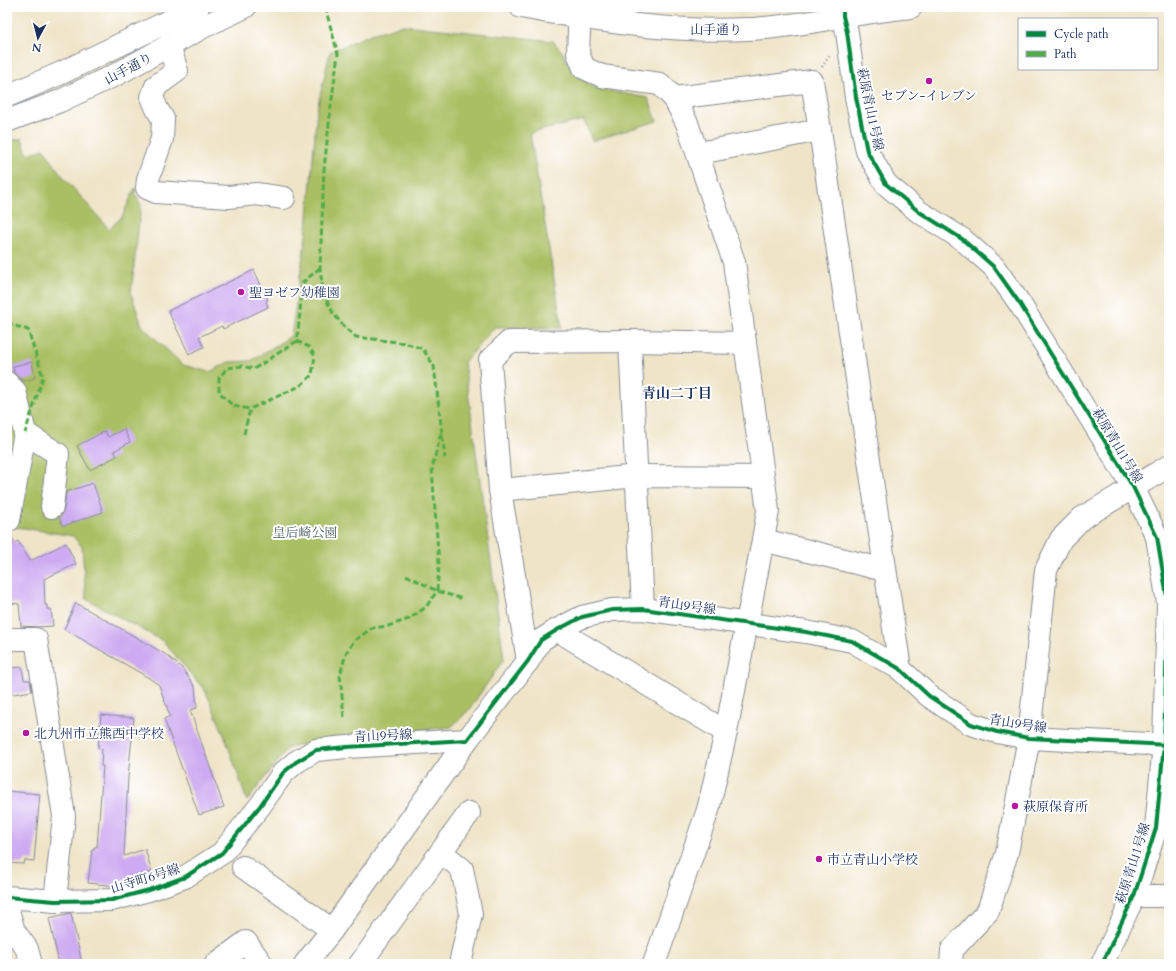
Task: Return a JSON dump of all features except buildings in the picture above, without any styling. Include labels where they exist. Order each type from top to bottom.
[{"type":"street","name":"山手通り","points":[[7,96],[59,74],[198,7]]},
{"type":"street","name":"山手通り","points":[[7,121],[74,94],[117,74],[169,45],[245,7]]},
{"type":"street","name":"山手通り","points":[[521,7],[580,12],[670,29],[718,30],[791,26],[843,12],[911,7]]},
{"type":"street","points":[[580,12],[578,52],[584,68],[602,76],[660,84],[674,98],[687,123],[699,153],[734,262],[768,511],[726,732],[708,810],[654,964]]},
{"type":"street","name":"萩原青山1号線","points":[[843,12],[856,97],[867,151],[886,184],[918,211],[962,239],[994,267],[1020,304],[1133,487],[1157,537],[1168,603],[1168,671],[1162,828],[1134,896],[1102,964]]},
{"type":"street","points":[[169,45],[177,71],[156,86],[152,97],[163,119],[162,139],[148,179],[147,188],[156,192],[229,197],[256,194],[284,198]]},
{"type":"street","points":[[674,98],[812,81],[900,669]]},
{"type":"street","points":[[699,153],[820,130]]},
{"type":"street","points":[[528,661],[500,490],[490,360],[509,342],[630,341],[744,343]]},
{"type":"street","points":[[630,341],[643,609]]},
{"type":"street","points":[[7,383],[16,391],[25,433],[9,520],[7,521]]},
{"type":"street","points":[[25,433],[58,454],[52,507]]},
{"type":"street","points":[[951,964],[952,950],[988,911],[1007,852],[1029,738],[1046,570],[1061,539],[1082,518],[1169,466]]},
{"type":"street","points":[[500,490],[637,476],[763,477]]},
{"type":"street","points":[[763,540],[885,570]]},
{"type":"street","name":"青山9号線","points":[[260,806],[284,773],[296,762],[316,750],[353,746],[467,740],[528,661],[541,640],[582,617],[612,610],[643,609],[806,632],[852,641],[900,669],[929,696],[971,724],[997,732],[1029,738],[1166,744]]},
{"type":"street","points":[[557,630],[726,732]]},
{"type":"street","points":[[7,639],[36,639],[64,816],[55,901]]},
{"type":"street","points":[[305,964],[332,930],[467,740]]},
{"type":"street","name":"山寺町6号線","points":[[7,897],[55,901],[112,900],[149,890],[185,877],[222,853],[260,806]]},
{"type":"street","points":[[360,964],[469,813]]},
{"type":"street","points":[[441,852],[462,869],[471,914],[460,964]]},
{"type":"street","points":[[243,867],[332,930]]},
{"type":"street","points":[[1134,896],[1169,896]]},
{"type":"street","points":[[7,907],[14,931],[27,949],[31,964]]},
{"type":"street","points":[[216,964],[246,942],[262,964]]},
{"type":"green space","name":"皇后崎公園","points":[[403,25],[553,41],[563,53],[573,73],[595,88],[648,98],[657,121],[592,141],[584,120],[530,133],[562,328],[495,327],[464,362],[504,659],[469,710],[451,727],[330,739],[288,748],[247,801],[225,737],[206,692],[163,641],[86,599],[82,547],[73,536],[24,528],[7,527],[7,142],[22,138],[27,154],[44,149],[60,173],[109,229],[122,217],[135,188],[136,196],[141,205],[131,293],[142,326],[183,365],[210,372],[229,362],[251,361],[291,336],[307,229],[317,109],[330,52],[371,34]]},
{"type":"marked path","points":[[325,7],[338,54],[324,169],[320,268],[323,293],[333,313],[344,327],[356,337],[405,343],[423,349],[434,366],[445,458]]},
{"type":"marked path","points":[[297,341],[254,369],[242,366],[227,368],[219,378],[219,392],[233,406],[250,409],[300,386],[312,375],[315,356],[309,347],[297,341],[303,282],[320,268]]},
{"type":"marked path","points":[[7,323],[28,330],[43,377],[25,433]]},
{"type":"marked path","points":[[244,434],[250,409]]},
{"type":"marked path","points":[[344,717],[340,675],[346,653],[354,641],[372,628],[388,626],[409,619],[426,607],[437,591],[439,565],[432,468],[441,433]]},
{"type":"marked path","points":[[406,575],[437,591],[463,599]]},
{"type":"cycle path","points":[[843,7],[843,16],[847,32],[856,97],[867,151],[886,184],[918,211],[962,239],[994,267],[1020,304],[1133,487],[1157,537],[1168,603],[1164,744],[1156,828],[1134,896],[1102,964]]},
{"type":"cycle path","points":[[7,897],[55,901],[112,900],[149,890],[185,877],[222,853],[260,806],[283,773],[296,762],[316,750],[467,740],[528,661],[541,640],[582,617],[612,610],[643,609],[806,632],[852,641],[900,669],[929,696],[971,724],[997,732],[1029,738],[1169,745]]},
{"type":"place","name":"セブン-イレブン","points":[[929,81]]},
{"type":"place","name":"聖ヨゼフ幼稚園","points":[[241,292]]},
{"type":"place","name":"北九州市立熊西中学校","points":[[26,733]]},
{"type":"place","name":"萩原保育所","points":[[1015,806]]},
{"type":"place","name":"市立青山小学校","points":[[819,859]]},
{"type":"district","name":"青山二丁目","points":[[677,393]]}]
